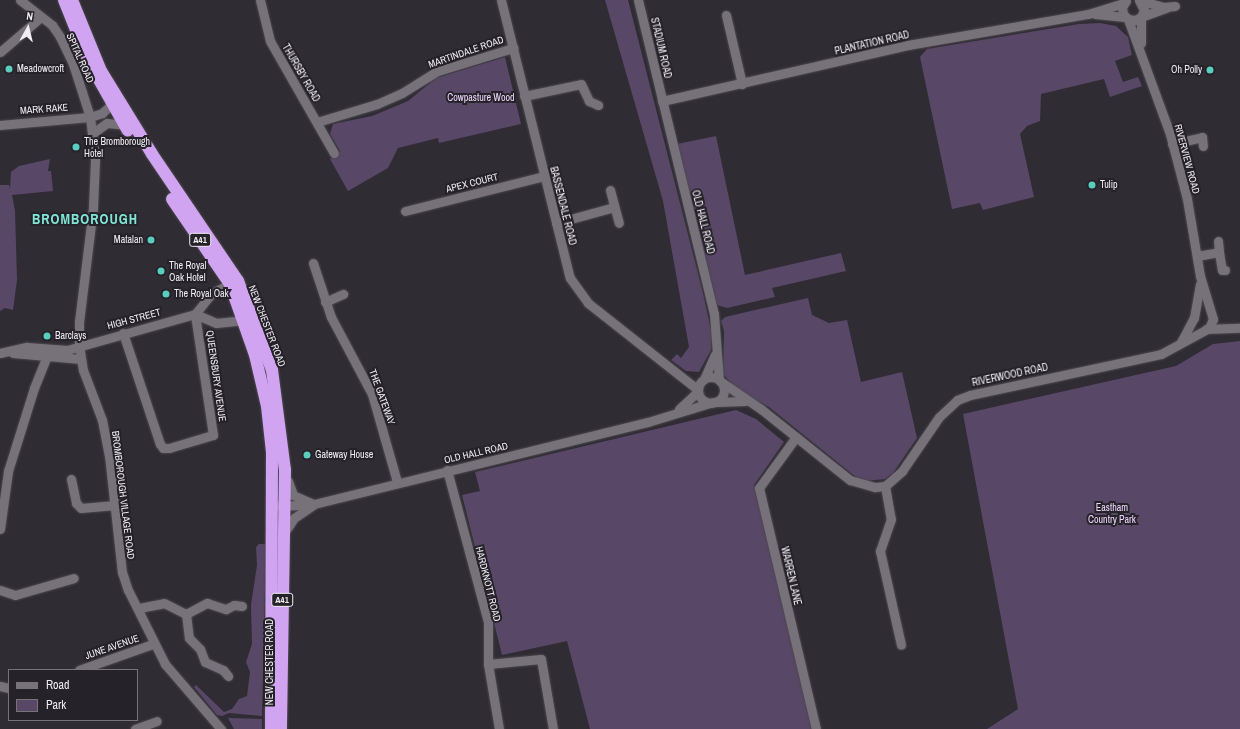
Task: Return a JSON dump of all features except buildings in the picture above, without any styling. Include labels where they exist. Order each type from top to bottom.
[{"type":"highway","name":"NEW CHESTER ROAD","points":[[64,0],[88,60],[111,105],[230,284],[243,320],[267,406],[272,452],[271,729]]},
{"type":"highway","name":"NEW CHESTER ROAD","points":[[72,0],[101,71],[152,154],[238,281],[272,370],[285,470],[281,729]]},
{"type":"street","name":"SPITAL ROAD","points":[[20,0],[52,25],[70,57],[90,117]]},
{"type":"street","name":"THURSBY ROAD","points":[[260,0],[270,41],[334,153]]},
{"type":"street","name":"BASSENDALE ROAD","points":[[501,0],[570,278],[588,303],[698,390]]},
{"type":"street","name":"STADIUM ROAD","points":[[638,0],[662,101]]},
{"type":"street","name":"PLANTATION ROAD","points":[[1088,14],[1135,20],[1171,7],[1139,0]]},
{"type":"street","name":"RIVERVIEW ROAD","points":[[1139,0],[1144,7],[1141,17],[1140,51]]},
{"type":"street","name":"PLANTATION ROAD","points":[[662,101],[908,45],[1088,14],[1125,1]]},
{"type":"street","name":"RIVERVIEW ROAD","points":[[1125,1],[1122,10],[1140,51],[1172,144],[1187,199],[1200,276],[1212,316]]},
{"type":"street","points":[[726,15],[742,84]]},
{"type":"street","points":[[0,52],[41,17]]},
{"type":"street","name":"MARTINDALE ROAD","points":[[317,122],[377,104],[402,93],[435,72],[512,48]]},
{"type":"street","points":[[524,96],[581,84],[589,101],[598,105]]},
{"type":"street","name":"OLD HALL ROAD","points":[[662,101],[714,314],[719,380]]},
{"type":"street","points":[[90,117],[102,112],[111,105]]},
{"type":"street","name":"MARK RAKE","points":[[0,125],[90,117]]},
{"type":"street","name":"BROMBOROUGH VILLAGE ROAD","points":[[90,117],[93,133],[93,208],[79,322],[79,345],[90,396],[102,420],[109,455],[113,505],[122,572],[128,590],[139,608],[153,644],[165,664],[221,729]]},
{"type":"street","points":[[93,133],[107,123],[124,125]]},
{"type":"street","points":[[1172,144],[1202,137],[1203,146]]},
{"type":"street","name":"APEX COURT","points":[[405,211],[544,176]]},
{"type":"street","points":[[610,190],[619,223]]},
{"type":"street","points":[[556,223],[614,207]]},
{"type":"street","points":[[1218,241],[1222,270],[1225,270]]},
{"type":"street","points":[[1197,256],[1219,252]]},
{"type":"street","name":"THE GATEWAY","points":[[314,264],[325,302],[372,394],[398,482]]},
{"type":"street","name":"RIVERVIEW ROAD","points":[[1195,317],[1200,276]]},
{"type":"street","points":[[230,284],[212,293],[195,314],[216,323],[243,320]]},
{"type":"street","points":[[325,302],[343,294]]},
{"type":"street","points":[[1175,348],[1188,332],[1195,317],[1202,311],[1240,328]]},
{"type":"street","name":"HIGH STREET","points":[[44,351],[67,350],[79,345],[195,314]]},
{"type":"street","name":"QUEENSBURY AVENUE","points":[[123,333],[160,444],[163,448],[169,448],[213,435],[195,314]]},
{"type":"street","points":[[1206,329],[1211,325],[1212,316]]},
{"type":"street","points":[[1195,317],[1197,327],[1206,329],[1240,328]]},
{"type":"street","name":"RIVERWOOD ROAD","points":[[885,486],[902,471],[939,417],[957,400],[970,395],[1161,354],[1175,348],[1206,329]]},
{"type":"street","points":[[0,353],[18,348],[44,351],[81,359]]},
{"type":"street","name":"OLD HALL ROAD","points":[[704,379],[716,349]]},
{"type":"street","points":[[0,529],[8,471],[44,351]]},
{"type":"street","name":"BASSENDALE ROAD","points":[[676,372],[704,379]]},
{"type":"street","points":[[748,402],[735,399],[714,402],[701,398],[698,390],[704,379],[712,377],[719,380],[796,437],[850,480],[865,486],[885,486],[891,519],[880,551],[901,645]]},
{"type":"street","points":[[714,402],[723,393],[719,380]]},
{"type":"street","name":"OLD HALL ROAD","points":[[671,415],[698,390]]},
{"type":"street","name":"OLD HALL ROAD","points":[[284,506],[314,504],[447,470],[587,438],[714,402]]},
{"type":"street","name":"WARREN LANE","points":[[796,437],[760,488],[816,729]]},
{"type":"street","points":[[285,470],[293,495],[314,504]]},
{"type":"street","name":"HARDKNOTT ROAD","points":[[447,470],[488,622],[488,664],[500,729]]},
{"type":"street","points":[[75,484],[76,504],[81,508],[113,505]]},
{"type":"street","points":[[271,663],[278,517],[284,506],[275,504],[272,501]]},
{"type":"street","points":[[284,534],[294,518],[314,504]]},
{"type":"street","points":[[0,590],[15,595],[74,578]]},
{"type":"street","points":[[186,614],[208,604],[226,609],[236,602]]},
{"type":"street","points":[[139,608],[164,603],[186,614]]},
{"type":"street","points":[[186,614],[189,638],[200,649],[205,662],[227,670]]},
{"type":"street","name":"JUNE AVENUE","points":[[81,669],[153,644]]},
{"type":"street","points":[[488,664],[541,659],[553,729]]},
{"type":"street","points":[[135,729],[157,721]]},
{"type":"green space","points":[[605,0],[628,0],[703,293],[712,335],[711,350],[699,372],[686,371],[671,360],[677,354],[681,358],[689,347],[663,201]]},
{"type":"green space","points":[[1100,23],[1116,26],[1128,37],[1132,55],[1115,61],[1123,82],[1138,77],[1142,86],[1110,97],[1104,79],[1041,94],[1040,121],[1027,126],[1020,134],[1034,197],[983,210],[980,203],[952,209],[920,57],[927,49],[1079,24]]},
{"type":"green space","name":"Cowpasture Wood","points":[[505,57],[521,124],[439,143],[438,138],[398,148],[388,168],[348,191],[330,159],[340,151],[330,134],[333,124],[372,116],[408,101],[436,78]]},
{"type":"green space","points":[[716,136],[745,275],[841,253],[846,271],[772,288],[775,297],[727,308],[717,305],[677,144]]},
{"type":"green space","points":[[50,159],[48,171],[51,171],[53,191],[12,195],[15,211],[17,280],[13,310],[5,308],[0,311],[0,185],[9,185],[10,189],[11,172],[19,166]]},
{"type":"green space","points":[[808,298],[812,315],[829,323],[847,320],[861,382],[902,372],[917,438],[893,473],[885,479],[866,481],[857,478],[769,407],[738,391],[723,374],[724,331],[721,321],[725,317]]},
{"type":"green space","name":"Eastham Country Park","points":[[1240,341],[1240,729],[987,729],[1018,709],[963,414],[1176,366],[1213,344]]},
{"type":"green space","points":[[736,410],[756,419],[784,442],[754,485],[814,729],[590,729],[567,641],[502,655],[462,495],[480,491],[475,472]]},
{"type":"green space","points":[[259,544],[266,544],[262,716],[229,713],[222,716],[217,715],[194,687],[196,685],[224,712],[232,709],[239,699],[247,696],[250,672],[246,662],[252,644],[251,605],[257,565],[256,547]]},
{"type":"green space","points":[[228,718],[262,719],[262,729],[234,729]]},
{"type":"place","name":"Meadowcroft","points":[[9,69]]},
{"type":"place","name":"Oh Polly","points":[[1210,70]]},
{"type":"place","name":"The Bromborough Hotel","points":[[76,147]]},
{"type":"place","name":"Tulip","points":[[1092,185]]},
{"type":"place","name":"Matalan","points":[[151,240]]},
{"type":"place","name":"The Royal Oak Hotel","points":[[161,271]]},
{"type":"place","name":"The Royal Oak","points":[[166,294]]},
{"type":"place","name":"Barclays","points":[[47,336]]},
{"type":"place","name":"Gateway House","points":[[307,455]]},
{"type":"district","name":"BROMBOROUGH","points":[[85,219]]}]
